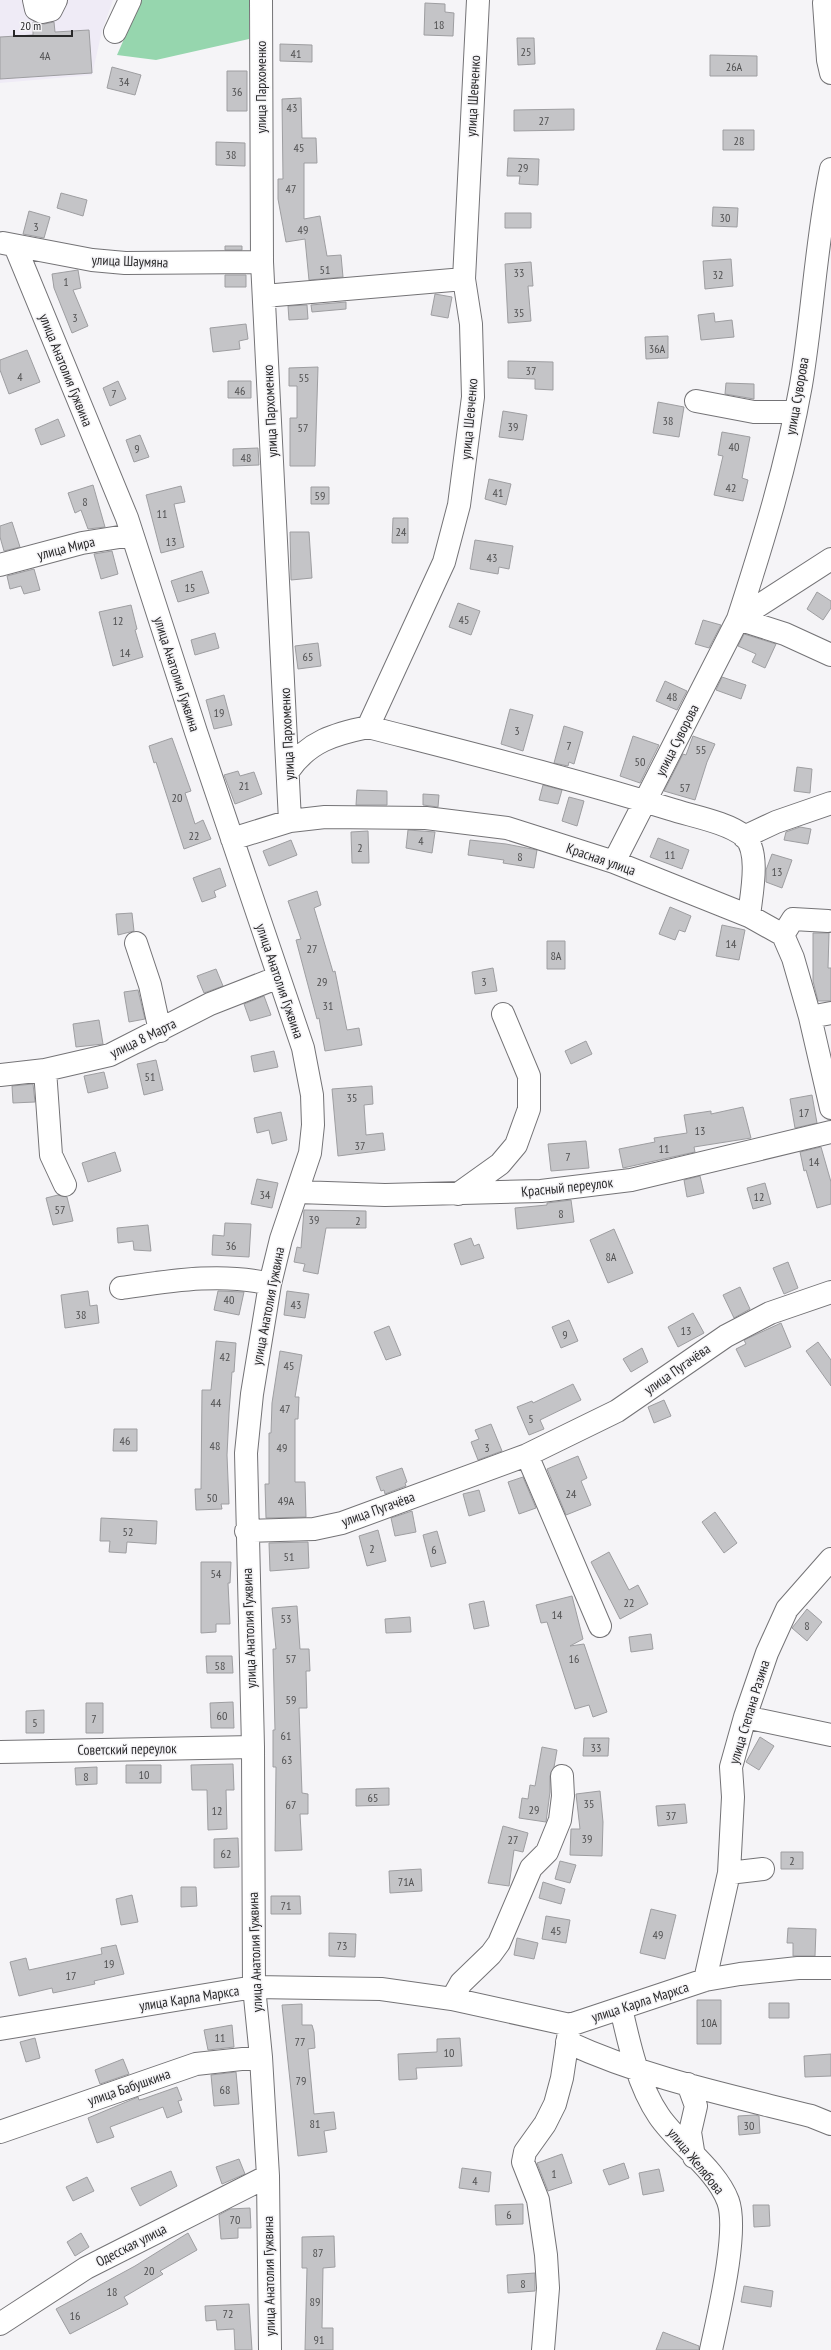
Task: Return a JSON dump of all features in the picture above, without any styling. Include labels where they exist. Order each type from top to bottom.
[{"type":"street","points":[[34,0],[36,8],[42,12],[51,10],[56,0]]},
{"type":"street","points":[[115,32],[130,0]]},
{"type":"street","name":"улица Пархоменко","points":[[261,0],[262,262],[289,770],[290,821]]},
{"type":"street","name":"улица Шевченко","points":[[368,727],[444,562],[459,506],[473,397],[471,324],[464,279],[478,0]]},
{"type":"street","points":[[825,4],[828,60],[831,74]]},
{"type":"street","name":"улица Суворова","points":[[614,862],[646,802],[738,618],[774,500],[795,412],[817,270],[824,205],[831,169]]},
{"type":"street","name":"улица Шаумяна","points":[[7,244],[58,255],[105,261],[262,262]]},
{"type":"street","name":"улица Анатолия Гужвина","points":[[7,244],[132,535],[232,839],[303,1048],[312,1095],[313,1124],[310,1153],[281,1239],[270,1284],[252,1394],[247,1446],[246,1531],[253,1747],[254,1987],[261,2057],[268,2176],[270,2350]]},
{"type":"street","points":[[264,296],[464,279]]},
{"type":"street","points":[[696,401],[754,412],[795,412]]},
{"type":"street","name":"улица Мира","points":[[0,565],[82,543],[132,535]]},
{"type":"street","points":[[738,618],[831,559]]},
{"type":"street","points":[[738,618],[785,634],[831,655]]},
{"type":"street","points":[[289,770],[302,754],[313,745],[346,732],[368,727],[646,802],[726,827],[744,837],[750,848],[754,871],[749,916]]},
{"type":"street","points":[[744,837],[776,822],[831,803]]},
{"type":"street","name":"Красная улица","points":[[232,839],[290,821],[325,817],[426,818],[507,828],[614,862],[749,916],[790,920]]},
{"type":"street","points":[[828,921],[790,920],[793,958],[810,1017],[831,1108]]},
{"type":"street","points":[[136,943],[150,985],[160,1031]]},
{"type":"street","name":"улица 8 Марта","points":[[0,1075],[45,1070],[110,1055],[160,1031],[210,1004],[279,977]]},
{"type":"street","points":[[810,1017],[831,1013]]},
{"type":"street","points":[[458,1194],[500,1164],[516,1145],[529,1109],[529,1076],[503,1014]]},
{"type":"street","points":[[45,1070],[51,1154],[65,1185]]},
{"type":"street","name":"Красный переулок","points":[[298,1192],[384,1195],[541,1191],[631,1180],[831,1132]]},
{"type":"street","points":[[122,1288],[199,1279],[228,1278],[252,1280],[270,1284]]},
{"type":"street","name":"улица Пугачёва","points":[[246,1531],[314,1529],[342,1523],[527,1455],[617,1411],[726,1336],[770,1313],[831,1292]]},
{"type":"street","points":[[527,1455],[600,1626]]},
{"type":"street","name":"улица Степана Разина","points":[[705,1980],[729,1873],[733,1797],[732,1767],[745,1716],[767,1653],[787,1609],[831,1559]]},
{"type":"street","points":[[745,1716],[831,1735]]},
{"type":"street","name":"Советский переулок","points":[[0,1752],[253,1747]]},
{"type":"street","points":[[452,1999],[461,1983],[491,1954],[499,1943],[531,1868],[547,1852],[560,1820],[563,1796],[562,1776]]},
{"type":"street","points":[[729,1873],[763,1869]]},
{"type":"street","name":"улица Карла Маркса","points":[[0,2029],[254,1987],[381,1989],[452,1999],[568,2034],[620,2008],[705,1980],[740,1974],[798,1968],[831,1968]]},
{"type":"street","name":"улица Желябова","points":[[620,2008],[632,2053],[659,2116],[717,2182],[728,2201],[731,2214],[731,2239],[711,2350]]},
{"type":"street","points":[[543,2350],[548,2288],[546,2255],[538,2200],[523,2162],[525,2152],[545,2124],[555,2104],[562,2078],[568,2034],[602,2058],[639,2072],[811,2116],[831,2124]]},
{"type":"street","name":"улица Бабушкина","points":[[0,2132],[196,2064],[261,2057]]},
{"type":"street","points":[[688,2084],[696,2106],[690,2132],[694,2156]]},
{"type":"street","name":"Одесская улица","points":[[0,2324],[86,2268],[268,2176]]},
{"type":"shaded area","points":[[0,0],[113,0],[102,31],[92,75],[0,83]]},
{"type":"green space","points":[[141,0],[249,0],[249,39],[156,60],[117,55]]},
{"type":"building","points":[[425,3],[445,4],[445,12],[454,13],[453,36],[424,35]]},
{"type":"building","points":[[33,22],[44,24],[54,22],[55,32],[89,30],[92,73],[0,79],[0,37],[33,35]]},
{"type":"building","points":[[517,38],[534,38],[535,64],[518,65]]},
{"type":"building","points":[[280,44],[312,45],[312,62],[280,61]]},
{"type":"building","points":[[710,55],[757,56],[757,76],[710,76]]},
{"type":"building","points":[[112,67],[141,75],[135,95],[107,88]]},
{"type":"building","points":[[227,71],[247,71],[247,111],[227,111]]},
{"type":"building","points":[[301,98],[302,138],[316,138],[317,163],[304,163],[304,219],[320,216],[327,256],[341,255],[343,277],[309,280],[305,239],[286,242],[278,199],[278,179],[283,179],[282,99]]},
{"type":"building","points":[[574,109],[574,130],[514,131],[514,110]]},
{"type":"building","points":[[723,130],[754,130],[754,150],[723,150]]},
{"type":"building","points":[[216,142],[245,143],[245,166],[216,165]]},
{"type":"building","points":[[508,158],[539,159],[538,185],[519,184],[520,176],[507,176]]},
{"type":"building","points":[[61,193],[87,200],[83,216],[57,208]]},
{"type":"building","points":[[713,207],[738,208],[737,227],[712,226]]},
{"type":"building","points":[[29,211],[50,217],[44,238],[23,234]]},
{"type":"building","points":[[505,213],[531,213],[531,228],[505,228]]},
{"type":"building","points":[[225,246],[242,246],[242,250],[225,250]]},
{"type":"building","points":[[731,259],[733,286],[705,289],[703,261]]},
{"type":"building","points":[[531,262],[533,286],[528,286],[531,321],[508,323],[505,264]]},
{"type":"building","points":[[78,270],[81,288],[73,290],[88,326],[72,333],[54,288],[52,274]]},
{"type":"building","points":[[225,275],[246,275],[246,287],[225,287]]},
{"type":"building","points":[[435,294],[452,297],[448,318],[431,315]]},
{"type":"building","points":[[346,302],[346,309],[312,312],[311,305]]},
{"type":"building","points":[[307,305],[308,319],[289,320],[288,306]]},
{"type":"building","points":[[714,313],[715,322],[732,320],[734,337],[701,340],[698,315]]},
{"type":"building","points":[[246,324],[248,339],[239,341],[240,349],[213,352],[210,328]]},
{"type":"building","points":[[668,336],[668,358],[646,359],[645,337]]},
{"type":"building","points":[[27,350],[40,382],[9,394],[0,370],[0,360]]},
{"type":"building","points":[[508,361],[553,362],[553,390],[535,389],[535,379],[508,378]]},
{"type":"building","points":[[318,367],[315,466],[290,466],[290,418],[297,418],[297,386],[289,386],[289,368]]},
{"type":"building","points":[[118,381],[126,399],[110,406],[103,388]]},
{"type":"building","points":[[228,381],[251,381],[251,398],[228,398]]},
{"type":"building","points":[[726,383],[754,384],[754,399],[725,394]]},
{"type":"building","points":[[658,402],[684,407],[679,437],[653,433]]},
{"type":"building","points":[[503,411],[527,415],[523,440],[499,437]]},
{"type":"building","points":[[58,419],[65,436],[41,445],[35,429]]},
{"type":"building","points":[[722,432],[750,437],[742,478],[748,480],[743,501],[714,495],[723,456],[718,455]]},
{"type":"building","points":[[140,435],[149,457],[134,462],[126,440]]},
{"type":"building","points":[[258,448],[259,465],[233,466],[233,449]]},
{"type":"building","points":[[489,479],[511,484],[506,505],[485,499]]},
{"type":"building","points":[[93,485],[105,527],[88,529],[81,510],[75,513],[68,493]]},
{"type":"building","points":[[181,486],[185,502],[174,504],[184,547],[161,553],[146,495]]},
{"type":"building","points":[[311,487],[329,487],[329,504],[311,504]]},
{"type":"building","points":[[393,518],[408,518],[408,543],[392,543]]},
{"type":"building","points":[[12,522],[20,547],[4,551],[0,537],[0,526]]},
{"type":"building","points":[[290,532],[309,532],[312,578],[291,580]]},
{"type":"building","points":[[475,540],[513,546],[509,569],[499,567],[498,574],[470,569]]},
{"type":"building","points":[[112,551],[118,574],[101,579],[94,554]]},
{"type":"building","points":[[34,569],[40,590],[24,594],[21,586],[10,589],[7,576]]},
{"type":"building","points":[[202,571],[209,593],[178,602],[171,581]]},
{"type":"building","points":[[817,592],[831,601],[831,608],[823,620],[807,609]]},
{"type":"building","points":[[458,603],[480,611],[471,635],[449,627]]},
{"type":"building","points":[[131,605],[137,629],[135,630],[143,657],[113,666],[99,612]]},
{"type":"building","points":[[703,620],[721,625],[709,648],[695,644]]},
{"type":"building","points":[[215,633],[219,648],[195,655],[191,640]]},
{"type":"building","points":[[744,634],[776,644],[765,668],[752,662],[756,654],[738,646]]},
{"type":"building","points":[[318,643],[321,666],[298,669],[295,646]]},
{"type":"building","points":[[722,677],[746,685],[741,699],[716,690]]},
{"type":"building","points":[[665,681],[687,691],[677,710],[656,701]]},
{"type":"building","points":[[224,695],[232,725],[214,729],[206,700]]},
{"type":"building","points":[[510,709],[533,715],[523,751],[501,744]]},
{"type":"building","points":[[564,726],[583,732],[574,764],[569,762],[568,766],[554,763]]},
{"type":"building","points":[[633,736],[659,745],[640,783],[620,776]]},
{"type":"building","points":[[693,736],[715,744],[707,762],[695,800],[664,791],[683,754],[686,755]]},
{"type":"building","points":[[172,738],[191,791],[185,793],[195,824],[203,820],[211,839],[184,849],[156,762],[154,763],[149,746]]},
{"type":"building","points":[[797,767],[812,769],[810,793],[794,791]]},
{"type":"building","points":[[238,771],[240,776],[254,772],[262,794],[235,804],[224,775]]},
{"type":"building","points":[[543,785],[562,790],[558,804],[539,800]]},
{"type":"building","points":[[357,790],[387,791],[387,805],[356,805]]},
{"type":"building","points":[[423,794],[439,795],[438,807],[423,805]]},
{"type":"building","points":[[569,797],[584,801],[577,826],[562,821]]},
{"type":"building","points":[[800,827],[811,829],[808,844],[784,840],[786,832]]},
{"type":"building","points":[[408,830],[435,832],[432,853],[406,848]]},
{"type":"building","points":[[368,831],[369,863],[352,863],[351,832]]},
{"type":"building","points":[[658,838],[689,850],[682,869],[650,857]]},
{"type":"building","points":[[291,840],[297,855],[269,866],[263,851]]},
{"type":"building","points":[[470,840],[506,844],[537,850],[534,868],[503,863],[504,860],[468,855]]},
{"type":"building","points":[[772,854],[792,860],[782,888],[766,882],[766,870]]},
{"type":"building","points":[[220,868],[226,886],[214,891],[216,897],[202,902],[193,878]]},
{"type":"building","points":[[317,891],[321,905],[314,908],[333,972],[335,971],[347,1030],[359,1028],[362,1045],[325,1051],[319,1018],[317,1019],[296,940],[301,939],[288,901]]},
{"type":"building","points":[[670,907],[691,916],[685,932],[679,930],[675,940],[659,934]]},
{"type":"building","points":[[132,913],[134,931],[118,935],[116,914]]},
{"type":"building","points":[[722,925],[745,930],[739,960],[716,956]]},
{"type":"building","points":[[813,933],[829,933],[828,968],[831,968],[831,1001],[818,1001],[813,981]]},
{"type":"building","points":[[547,941],[565,941],[565,969],[547,969]]},
{"type":"building","points":[[493,968],[497,991],[475,994],[472,972]]},
{"type":"building","points":[[216,969],[223,986],[204,993],[197,976]]},
{"type":"building","points":[[138,990],[145,1019],[129,1022],[124,992]]},
{"type":"building","points":[[264,996],[271,1015],[250,1021],[244,1004]]},
{"type":"building","points":[[99,1020],[103,1044],[76,1047],[73,1024]]},
{"type":"building","points":[[586,1041],[592,1054],[571,1064],[565,1051]]},
{"type":"building","points":[[274,1051],[278,1067],[254,1072],[251,1056]]},
{"type":"building","points":[[156,1060],[163,1090],[144,1095],[137,1064]]},
{"type":"building","points":[[104,1072],[108,1088],[88,1093],[84,1076]]},
{"type":"building","points":[[33,1084],[35,1102],[13,1103],[12,1086]]},
{"type":"building","points":[[372,1086],[373,1104],[364,1105],[366,1135],[383,1133],[385,1150],[338,1156],[332,1089]]},
{"type":"building","points":[[812,1095],[817,1123],[795,1128],[790,1099]]},
{"type":"building","points":[[743,1107],[751,1138],[694,1147],[695,1152],[623,1168],[619,1149],[655,1142],[654,1138],[687,1133],[684,1115],[711,1111],[711,1114]]},
{"type":"building","points":[[281,1112],[287,1140],[272,1144],[269,1130],[257,1133],[254,1118]]},
{"type":"building","points":[[586,1141],[589,1168],[551,1171],[548,1144]]},
{"type":"building","points":[[821,1147],[831,1182],[831,1204],[817,1208],[806,1170],[804,1171],[800,1152]]},
{"type":"building","points":[[115,1152],[121,1171],[88,1182],[82,1163]]},
{"type":"building","points":[[700,1176],[704,1193],[687,1197],[684,1180]]},
{"type":"building","points":[[257,1179],[278,1183],[272,1208],[251,1204]]},
{"type":"building","points":[[765,1183],[771,1204],[753,1209],[747,1188]]},
{"type":"building","points":[[58,1195],[67,1197],[73,1221],[53,1225],[46,1198]]},
{"type":"building","points":[[571,1200],[574,1222],[517,1229],[515,1208],[547,1205],[547,1203]]},
{"type":"building","points":[[304,1210],[366,1211],[366,1228],[326,1228],[318,1274],[303,1271],[305,1264],[294,1262],[297,1247],[301,1248]]},
{"type":"building","points":[[225,1223],[251,1224],[249,1257],[212,1255],[213,1235],[224,1236]]},
{"type":"building","points":[[148,1225],[151,1251],[134,1250],[133,1241],[118,1243],[117,1228]]},
{"type":"building","points":[[614,1229],[633,1273],[608,1283],[590,1240]]},
{"type":"building","points":[[471,1238],[474,1246],[479,1244],[484,1258],[461,1265],[454,1244]]},
{"type":"building","points":[[788,1262],[798,1288],[784,1294],[773,1268]]},
{"type":"building","points":[[740,1287],[750,1309],[734,1318],[723,1295]]},
{"type":"building","points":[[88,1291],[90,1306],[97,1305],[99,1323],[65,1328],[61,1295]]},
{"type":"building","points":[[218,1291],[244,1292],[239,1315],[214,1310]]},
{"type":"building","points":[[287,1291],[309,1294],[305,1318],[284,1315]]},
{"type":"building","points":[[693,1313],[704,1333],[678,1347],[668,1327]]},
{"type":"building","points":[[569,1320],[578,1341],[561,1348],[552,1327]]},
{"type":"building","points":[[781,1323],[791,1347],[745,1367],[736,1349],[746,1344],[744,1340]]},
{"type":"building","points":[[389,1326],[401,1355],[386,1360],[374,1332]]},
{"type":"building","points":[[216,1341],[236,1343],[234,1372],[232,1372],[227,1455],[229,1504],[221,1504],[222,1509],[196,1510],[195,1489],[201,1489],[202,1390],[211,1390]]},
{"type":"building","points":[[818,1342],[831,1360],[831,1386],[806,1351]]},
{"type":"building","points":[[642,1348],[648,1362],[631,1372],[623,1359]]},
{"type":"building","points":[[280,1351],[302,1355],[295,1397],[299,1397],[298,1419],[295,1419],[295,1482],[305,1482],[306,1517],[266,1518],[265,1484],[269,1484],[269,1433],[271,1433],[272,1403]]},
{"type":"building","points":[[573,1384],[581,1400],[540,1420],[544,1429],[529,1435],[517,1407],[532,1401],[533,1403]]},
{"type":"building","points":[[664,1400],[671,1416],[654,1423],[648,1407]]},
{"type":"building","points":[[491,1424],[502,1451],[478,1460],[471,1442],[479,1439],[475,1430]]},
{"type":"building","points":[[114,1429],[137,1429],[137,1451],[113,1451]]},
{"type":"building","points":[[578,1456],[587,1478],[581,1481],[591,1505],[566,1515],[547,1469]]},
{"type":"building","points":[[402,1468],[407,1482],[405,1483],[406,1486],[385,1494],[384,1490],[381,1491],[376,1477]]},
{"type":"building","points":[[523,1477],[536,1508],[519,1514],[508,1482]]},
{"type":"building","points":[[479,1490],[485,1511],[469,1516],[463,1494]]},
{"type":"building","points":[[412,1511],[416,1532],[395,1536],[391,1518]]},
{"type":"building","points":[[715,1512],[737,1543],[724,1553],[702,1522]]},
{"type":"building","points":[[101,1518],[157,1521],[156,1544],[127,1542],[126,1553],[109,1552],[110,1541],[100,1541]]},
{"type":"building","points":[[378,1530],[386,1561],[367,1566],[359,1536]]},
{"type":"building","points":[[437,1531],[446,1563],[431,1567],[423,1535]]},
{"type":"building","points":[[308,1542],[309,1568],[270,1571],[269,1543]]},
{"type":"building","points":[[609,1552],[629,1590],[638,1585],[648,1604],[620,1619],[591,1562]]},
{"type":"building","points":[[201,1562],[231,1562],[230,1583],[228,1583],[230,1624],[216,1624],[216,1632],[201,1633]]},
{"type":"building","points":[[572,1596],[583,1639],[570,1646],[584,1644],[607,1712],[593,1717],[589,1705],[575,1709],[547,1622],[541,1623],[536,1605]]},
{"type":"building","points":[[484,1601],[489,1626],[474,1629],[469,1604]]},
{"type":"building","points":[[297,1606],[300,1649],[309,1649],[310,1671],[306,1671],[307,1708],[299,1708],[302,1793],[308,1794],[308,1814],[300,1814],[302,1850],[275,1851],[276,1767],[273,1767],[273,1730],[275,1730],[273,1649],[276,1649],[272,1608]]},
{"type":"building","points":[[807,1609],[822,1622],[807,1641],[792,1628]]},
{"type":"building","points":[[410,1617],[411,1632],[386,1633],[385,1619]]},
{"type":"building","points":[[651,1634],[653,1649],[631,1652],[629,1637]]},
{"type":"building","points":[[206,1656],[232,1656],[233,1673],[207,1673]]},
{"type":"building","points":[[233,1702],[234,1728],[211,1728],[210,1703]]},
{"type":"building","points":[[86,1703],[103,1703],[103,1733],[86,1733]]},
{"type":"building","points":[[44,1710],[44,1733],[26,1733],[26,1711]]},
{"type":"building","points":[[760,1737],[774,1746],[759,1770],[746,1762]]},
{"type":"building","points":[[584,1738],[609,1738],[608,1756],[583,1756]]},
{"type":"building","points":[[542,1747],[557,1750],[554,1767],[550,1776],[550,1792],[546,1822],[519,1818],[522,1798],[528,1799],[530,1785],[535,1786]]},
{"type":"building","points":[[233,1764],[234,1790],[226,1790],[227,1829],[208,1830],[207,1790],[192,1790],[191,1765]]},
{"type":"building","points":[[126,1765],[161,1765],[161,1783],[126,1783]]},
{"type":"building","points":[[97,1767],[97,1784],[76,1785],[75,1768]]},
{"type":"building","points":[[389,1788],[389,1805],[356,1806],[356,1789]]},
{"type":"building","points":[[600,1791],[603,1822],[602,1856],[570,1855],[571,1829],[580,1829],[576,1794]]},
{"type":"building","points":[[685,1804],[687,1823],[658,1826],[656,1806]]},
{"type":"building","points":[[503,1826],[528,1833],[523,1852],[514,1850],[509,1886],[488,1883]]},
{"type":"building","points":[[238,1838],[239,1867],[214,1868],[214,1839]]},
{"type":"building","points":[[781,1852],[803,1852],[803,1869],[781,1869]]},
{"type":"building","points":[[560,1861],[576,1865],[570,1883],[555,1879]]},
{"type":"building","points":[[421,1869],[422,1891],[390,1893],[389,1871]]},
{"type":"building","points":[[543,1882],[565,1889],[561,1904],[539,1898]]},
{"type":"building","points":[[181,1887],[196,1887],[197,1906],[181,1907]]},
{"type":"building","points":[[132,1895],[138,1922],[121,1925],[116,1899]]},
{"type":"building","points":[[271,1896],[300,1896],[301,1914],[271,1914]]},
{"type":"building","points":[[651,1909],[676,1915],[665,1959],[640,1953]]},
{"type":"building","points":[[546,1916],[570,1920],[566,1943],[542,1939]]},
{"type":"building","points":[[788,1928],[816,1929],[815,1956],[793,1956],[793,1943],[787,1943]]},
{"type":"building","points":[[329,1933],[356,1934],[355,1957],[329,1956]]},
{"type":"building","points":[[517,1938],[538,1943],[534,1959],[514,1955]]},
{"type":"building","points":[[116,1945],[124,1974],[94,1981],[95,1984],[53,1993],[52,1988],[19,1996],[10,1962],[26,1958],[29,1970],[102,1954],[101,1948]]},
{"type":"building","points":[[697,2000],[721,2000],[721,2044],[697,2044]]},
{"type":"building","points":[[769,2003],[789,2003],[789,2018],[769,2018]]},
{"type":"building","points":[[302,2004],[302,2025],[312,2025],[314,2032],[315,2048],[308,2049],[314,2114],[334,2112],[336,2129],[324,2131],[327,2152],[298,2156],[282,2005]]},
{"type":"building","points":[[232,2025],[234,2047],[208,2050],[204,2030]]},
{"type":"building","points":[[35,2038],[40,2058],[26,2062],[20,2042]]},
{"type":"building","points":[[460,2038],[462,2066],[416,2068],[417,2079],[399,2080],[398,2054],[437,2052],[437,2039]]},
{"type":"building","points":[[831,2054],[831,2076],[805,2077],[804,2056]]},
{"type":"building","points":[[123,2059],[129,2074],[100,2084],[95,2070]]},
{"type":"building","points":[[236,2072],[239,2104],[214,2106],[211,2075]]},
{"type":"building","points":[[177,2087],[182,2100],[178,2101],[182,2112],[167,2118],[163,2107],[110,2127],[114,2137],[97,2143],[88,2118],[138,2097],[139,2100],[143,2099]]},
{"type":"building","points":[[738,2116],[759,2116],[760,2133],[739,2135]]},
{"type":"building","points":[[562,2154],[572,2183],[548,2191],[537,2163]]},
{"type":"building","points":[[239,2159],[245,2174],[222,2184],[216,2167]]},
{"type":"building","points":[[624,2163],[629,2178],[609,2185],[603,2170]]},
{"type":"building","points":[[462,2168],[491,2172],[489,2192],[459,2188]]},
{"type":"building","points":[[659,2169],[664,2191],[643,2195],[639,2173]]},
{"type":"building","points":[[171,2171],[177,2186],[140,2206],[131,2188]]},
{"type":"building","points":[[87,2177],[94,2191],[73,2201],[66,2187]]},
{"type":"building","points":[[523,2204],[523,2224],[496,2225],[495,2205]]},
{"type":"building","points":[[753,2205],[769,2205],[770,2226],[754,2227]]},
{"type":"building","points":[[250,2208],[251,2228],[238,2228],[238,2238],[221,2239],[219,2215],[230,2209]]},
{"type":"building","points":[[81,2233],[89,2247],[75,2256],[67,2242]]},
{"type":"building","points":[[188,2233],[197,2250],[160,2271],[163,2274],[124,2297],[128,2304],[70,2334],[56,2309],[135,2266]]},
{"type":"building","points":[[334,2236],[335,2267],[323,2268],[322,2328],[333,2328],[333,2350],[305,2350],[307,2268],[302,2268],[302,2237]]},
{"type":"building","points":[[535,2273],[535,2291],[508,2293],[507,2275]]},
{"type":"building","points":[[744,2286],[773,2291],[771,2307],[741,2302]]},
{"type":"building","points":[[249,2304],[252,2350],[235,2350],[234,2329],[217,2330],[216,2320],[206,2321],[205,2306]]},
{"type":"building","points":[[663,2332],[699,2346],[699,2350],[656,2350]]}]
